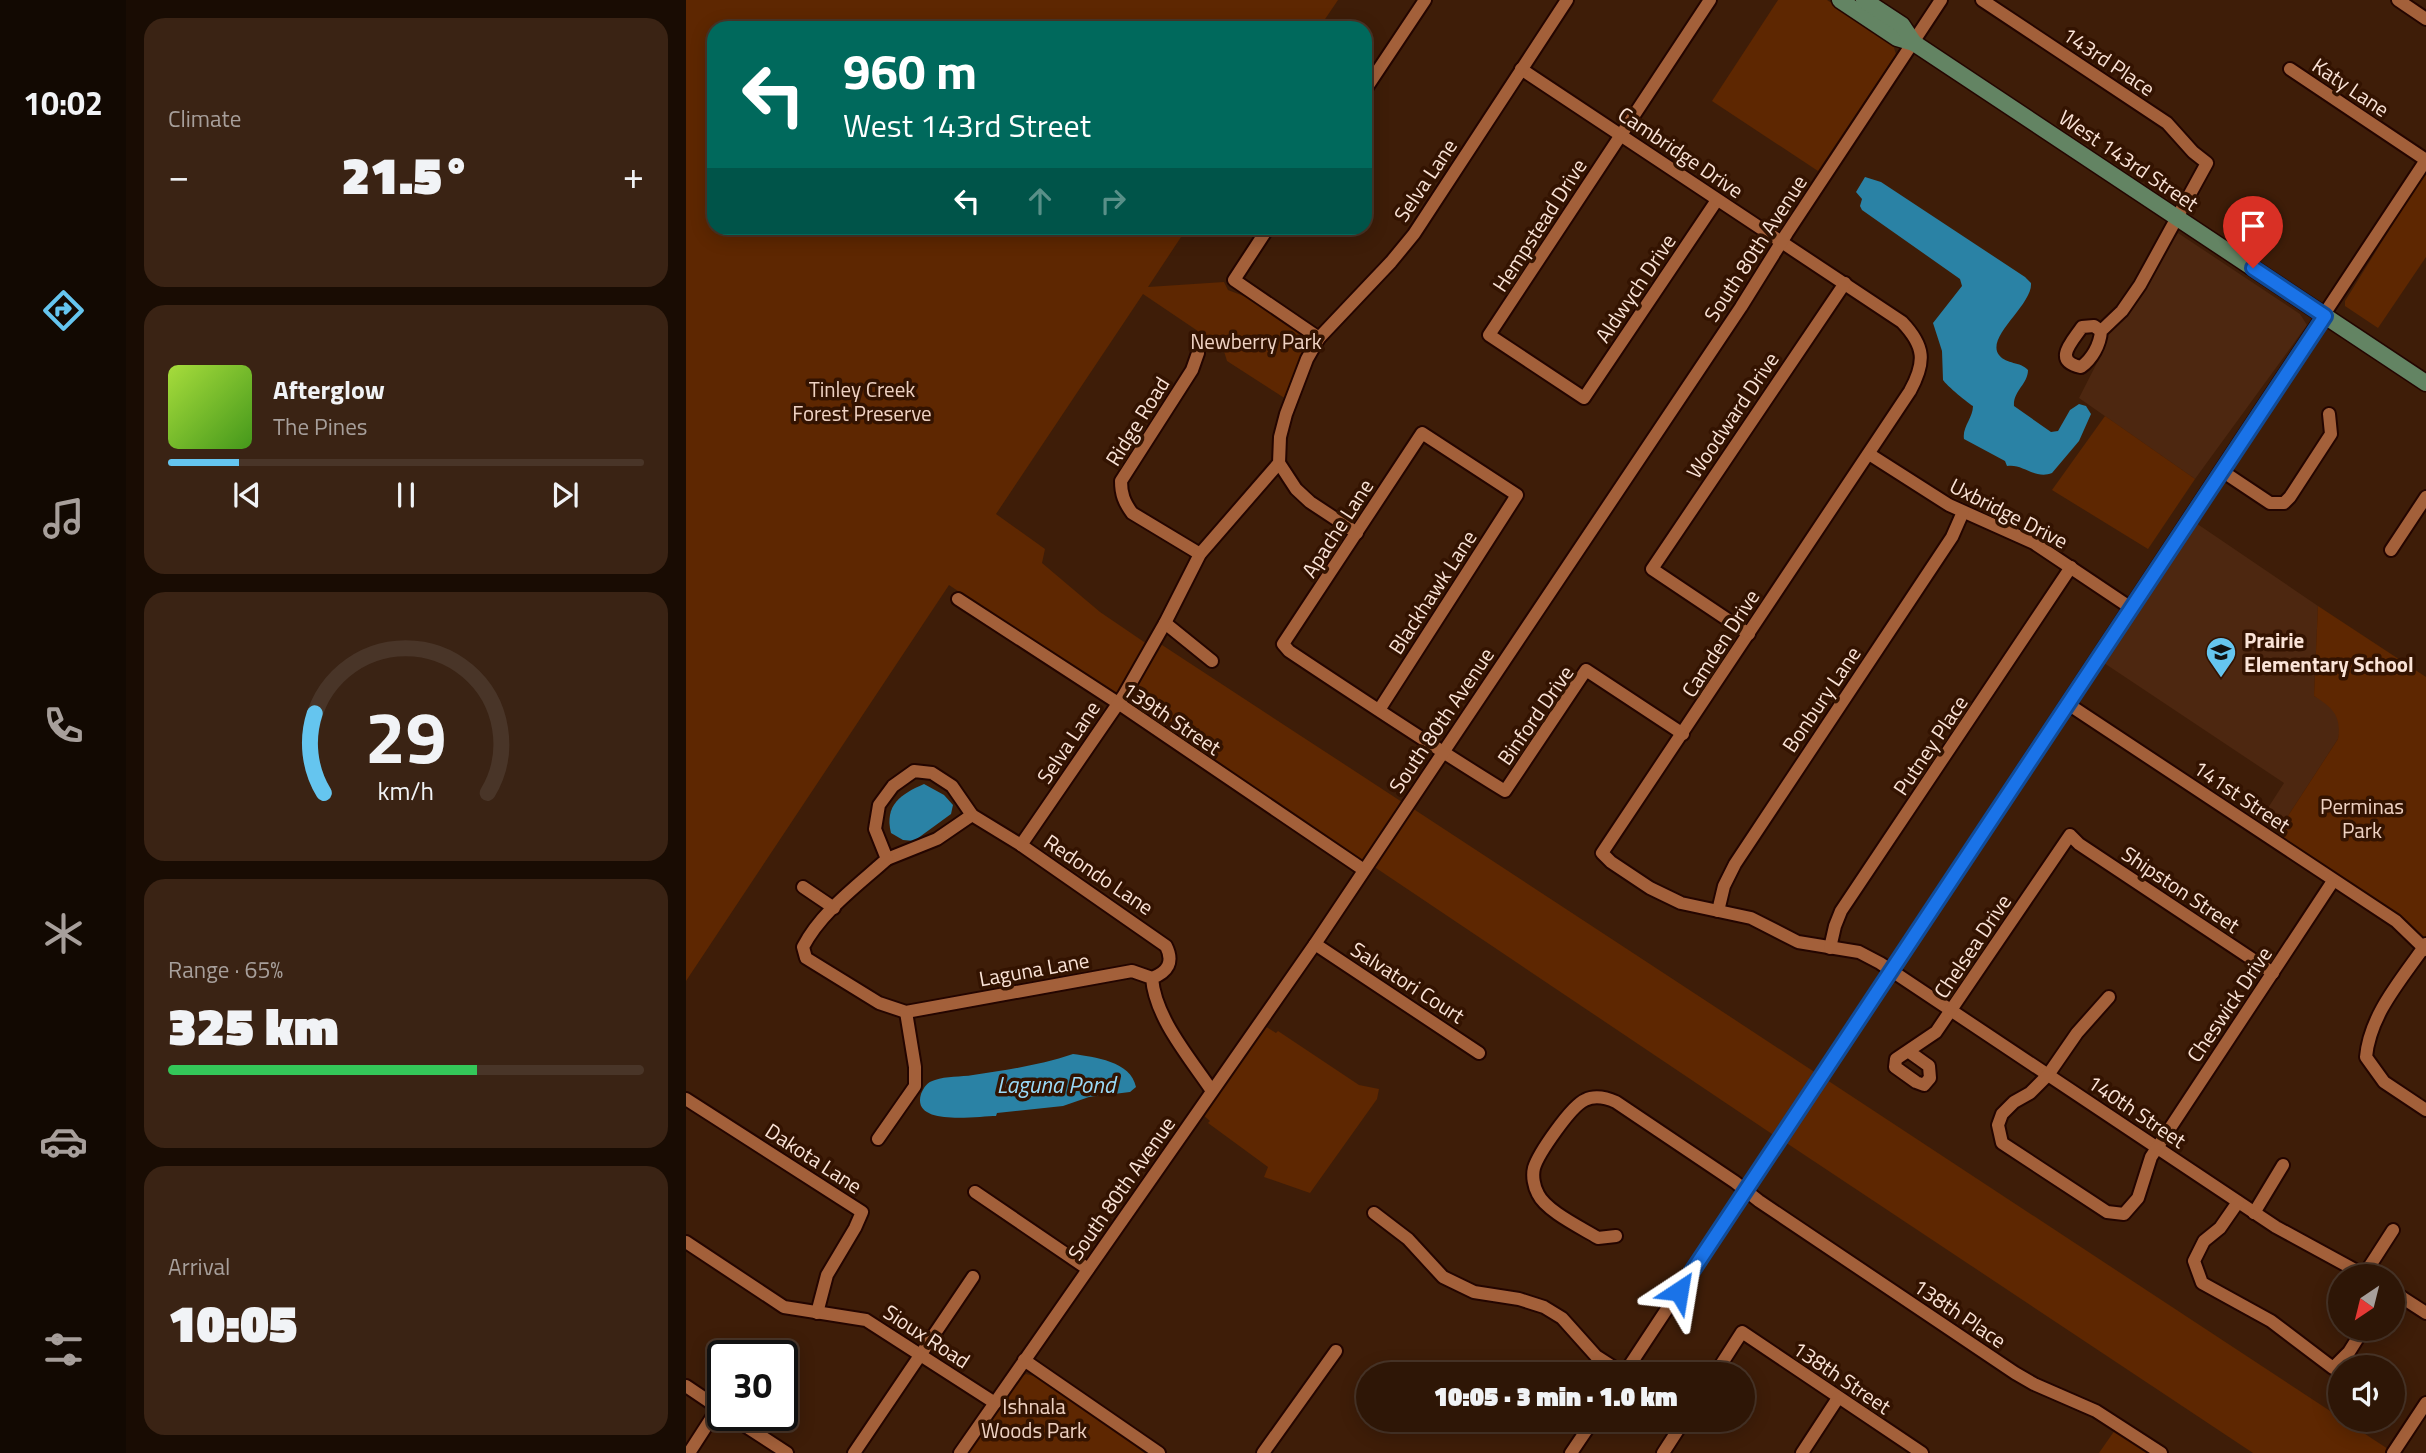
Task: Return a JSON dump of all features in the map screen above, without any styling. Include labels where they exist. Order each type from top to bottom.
[{"type":"main road","name":"West 143rd Street","points":[[1840,0],[1897,38],[1914,43],[2426,383]]},
{"type":"main road","name":"West 143rd Street","points":[[1864,0],[1902,25],[1914,43]]},
{"type":"street","points":[[1372,80],[1425,0]]},
{"type":"street","name":"Selva Lane","points":[[1021,845],[1118,703],[1165,623],[1200,554],[1279,463],[1280,437],[1286,414],[1307,359],[1320,338],[1414,234],[1567,0]]},
{"type":"street","name":"Hempstead Drive","points":[[1584,398],[1489,335],[1710,0]]},
{"type":"street","name":"South 80th Avenue","points":[[960,1453],[1315,944],[1741,307],[1941,0]]},
{"type":"street","name":"143rd Place","points":[[1982,0],[2167,123],[2193,152],[2207,163],[2177,217]]},
{"type":"street","points":[[2398,0],[2426,19]]},
{"type":"street","name":"Cambridge Drive","points":[[1521,69],[1845,283],[1902,322],[1914,334],[1922,356],[1918,375],[1869,454]]},
{"type":"street","name":"Katy Lane","points":[[2290,69],[2426,160]]},
{"type":"street","points":[[1632,1362],[2426,160]]},
{"type":"street","name":"Aldwych Drive","points":[[1584,398],[1717,200]]},
{"type":"street","points":[[2101,331],[2094,326],[2082,327],[2067,349],[2064,356],[2067,361],[2081,367],[2087,362],[2100,341],[2101,331],[2122,311],[2140,285],[2177,217]]},
{"type":"street","points":[[1263,235],[1234,280],[1320,338]]},
{"type":"street","name":"Woodward Drive","points":[[1749,634],[1652,569],[1845,283]]},
{"type":"street","name":"Ridge Road","points":[[1198,353],[1192,370],[1121,481],[1121,494],[1132,513],[1200,554]]},
{"type":"street","points":[[2222,471],[2270,503],[2284,503],[2331,433],[2329,414]]},
{"type":"street","name":"Blackhawk Lane","points":[[1379,710],[1517,495],[1422,433]]},
{"type":"street","name":"Apache Lane","points":[[1283,644],[1422,433]]},
{"type":"street","name":"Uxbridge Drive","points":[[1869,454],[1931,495],[2034,543],[2131,608]]},
{"type":"street","name":"Camden Drive","points":[[1718,911],[1670,899],[1611,862],[1602,853],[1869,454]]},
{"type":"street","points":[[1279,463],[1296,489],[1310,502],[1357,533]]},
{"type":"street","points":[[2390,550],[2426,497]]},
{"type":"street","name":"Bonbury Lane","points":[[1718,911],[1724,886],[1735,864],[1952,537],[1963,512]]},
{"type":"street","name":"Putney Place","points":[[1830,948],[1841,911],[2071,567]]},
{"type":"street","name":"139th Street","points":[[958,599],[1118,703],[1364,870]]},
{"type":"street","points":[[1165,623],[1212,661]]},
{"type":"street","name":"Binford Drive","points":[[1283,644],[1289,651],[1505,792],[1586,670],[1683,734]]},
{"type":"street","name":"141st Street","points":[[2068,704],[2396,921],[2425,947]]},
{"type":"street","name":"Redondo Lane","points":[[887,859],[874,829],[879,805],[893,786],[914,771],[932,773],[952,786],[972,816],[1021,845],[1167,946],[1169,963],[1164,973],[1152,978]]},
{"type":"street","points":[[878,1139],[915,1086],[915,1067],[906,1012],[879,1003],[806,958],[803,947],[810,934],[834,908],[887,859],[937,839],[972,816]]},
{"type":"street","name":"Shipston Street","points":[[2070,835],[2079,844],[2273,973]]},
{"type":"street","name":"Chelsea Drive","points":[[1908,1051],[1929,1066],[1930,1078],[1924,1084],[1916,1082],[1895,1067],[1896,1059],[1936,1032],[2070,835]]},
{"type":"street","name":"Cheswick Drive","points":[[2048,1075],[2002,1114],[1998,1125],[2003,1143],[2107,1212],[2124,1214],[2138,1198],[2151,1157],[2157,1147],[2333,881]]},
{"type":"street","points":[[803,887],[834,908]]},
{"type":"street","points":[[1718,911],[1751,918],[1798,942],[1859,952],[1892,970]]},
{"type":"street","name":"Salvatori Court","points":[[1315,944],[1479,1053]]},
{"type":"street","points":[[2425,947],[2378,1016],[2368,1037],[2366,1057],[2384,1082],[2426,1110]]},
{"type":"street","name":"140th Street","points":[[1892,970],[2254,1213],[2295,1239],[2344,1264]]},
{"type":"street","name":"Laguna Lane","points":[[906,1012],[1132,971],[1152,978]]},
{"type":"street","points":[[1152,978],[1153,994],[1164,1017],[1212,1091]]},
{"type":"street","points":[[2048,1075],[2077,1033],[2109,997]]},
{"type":"street","name":"138th Place","points":[[1616,1236],[1598,1238],[1543,1202],[1535,1187],[1537,1161],[1569,1113],[1585,1100],[1604,1098],[1616,1102],[2015,1373],[2096,1411],[2161,1453]]},
{"type":"street","name":"Dakota Lane","points":[[686,1099],[862,1212],[827,1275],[817,1314]]},
{"type":"street","points":[[2254,1213],[2283,1166]]},
{"type":"street","points":[[975,1192],[1088,1269]]},
{"type":"street","points":[[2238,1202],[2220,1228],[2204,1241],[2194,1261],[2202,1283],[2271,1321],[2333,1368],[2356,1341]]},
{"type":"street","points":[[1374,1213],[1408,1240],[1443,1277],[1475,1292],[1519,1299],[1544,1307],[1562,1318],[1596,1356],[1605,1362]]},
{"type":"street","points":[[2372,1264],[2393,1230]]},
{"type":"street","name":"Sioux Road","points":[[686,1242],[784,1307],[866,1320],[995,1403]]},
{"type":"street","points":[[854,1453],[973,1277]]},
{"type":"street","points":[[2405,1300],[2426,1313]]},
{"type":"street","name":"138th Street","points":[[1723,1362],[1742,1332],[1922,1453]]},
{"type":"street","points":[[1263,1453],[1336,1351]]},
{"type":"street","points":[[1024,1360],[1159,1453]]},
{"type":"street","points":[[686,1386],[707,1400]]},
{"type":"street","points":[[1802,1453],[1838,1398]]},
{"type":"street","points":[[2393,1453],[2426,1403]]},
{"type":"street","points":[[688,1453],[707,1427]]},
{"type":"street","points":[[753,1431],[787,1453]]},
{"type":"street","points":[[1572,1453],[1586,1432]]},
{"type":"street","points":[[1663,1453],[1677,1432]]},
{"type":"shaded area","points":[[2178,233],[2300,314],[2307,325],[2195,479],[2079,398],[2105,347],[2107,332]]},
{"type":"shaded area","name":"Prairie Elementary School","points":[[2193,521],[2318,606],[2314,696],[2327,702],[2334,710],[2340,730],[2338,739],[2275,836],[2257,825],[2284,783],[2101,661]]},
{"type":"green space","name":"Tinley Creek Forest Preserve","points":[[686,0],[1338,0],[1324,21],[707,21],[707,235],[1182,235],[1148,287],[1224,282],[1228,290],[1249,298],[1307,336],[1310,343],[1286,399],[1227,361],[1223,348],[1143,294],[996,514],[1045,549],[1042,563],[1100,612],[1147,644],[1115,697],[949,585],[686,981]]},
{"type":"green space","points":[[1778,0],[1827,0],[1892,42],[1896,54],[1818,171],[1712,101]]},
{"type":"green space","points":[[2426,171],[2426,257],[2378,328],[2345,306],[2345,301]]},
{"type":"green space","points":[[2105,416],[2195,479],[2148,549],[2052,490]]},
{"type":"green space","name":"Perminas Park","points":[[2318,606],[2426,677],[2426,937],[2422,939],[2275,836],[2338,739],[2337,718],[2326,704],[2314,696]]},
{"type":"green space","points":[[1159,643],[1402,802],[1365,858],[1361,861],[1126,702]]},
{"type":"green space","points":[[1412,808],[1816,1073],[1775,1136],[1373,866]]},
{"type":"green space","points":[[1265,1026],[1276,1033],[1278,1031],[1359,1085],[1379,1089],[1377,1099],[1310,1193],[1264,1177],[1268,1167],[1208,1123],[1210,1121],[1203,1115]]},
{"type":"green space","points":[[1827,1080],[2328,1410],[2328,1432],[2362,1432],[2388,1449],[2385,1453],[2253,1453],[1785,1142]]},
{"type":"green space","name":"Ishnala Woods Park","points":[[1026,1374],[1034,1376],[1147,1453],[967,1453],[1020,1377]]},
{"type":"green space","points":[[2115,1430],[2151,1453],[2099,1453]]},
{"type":"water","points":[[1865,177],[1881,182],[2031,283],[2030,292],[1998,339],[1996,348],[2002,358],[2028,370],[2014,406],[2051,432],[2058,431],[2070,410],[2079,404],[2086,406],[2091,414],[2079,441],[2052,473],[2046,475],[2007,466],[2005,461],[1964,439],[1973,406],[1943,380],[1942,351],[1933,323],[1962,286],[1960,279],[1862,210],[1862,199],[1856,192]]},
{"type":"water","points":[[924,784],[944,795],[953,805],[951,814],[914,841],[903,840],[891,833],[889,823],[892,808],[908,792]]},
{"type":"water","name":"Laguna Pond","points":[[1073,1054],[1101,1059],[1119,1066],[1133,1078],[1136,1087],[1130,1092],[1089,1097],[1063,1106],[997,1113],[996,1116],[961,1118],[935,1115],[926,1111],[921,1104],[922,1091],[932,1081],[1023,1067]]},
{"type":"place","name":"Prairie Elementary School","points":[[2221,679]]},
{"type":"route","points":[[1679,1291],[2325,316],[2253,268]]},
{"type":"park label","name":"Newberry Park","points":[[1256,341]]}]
